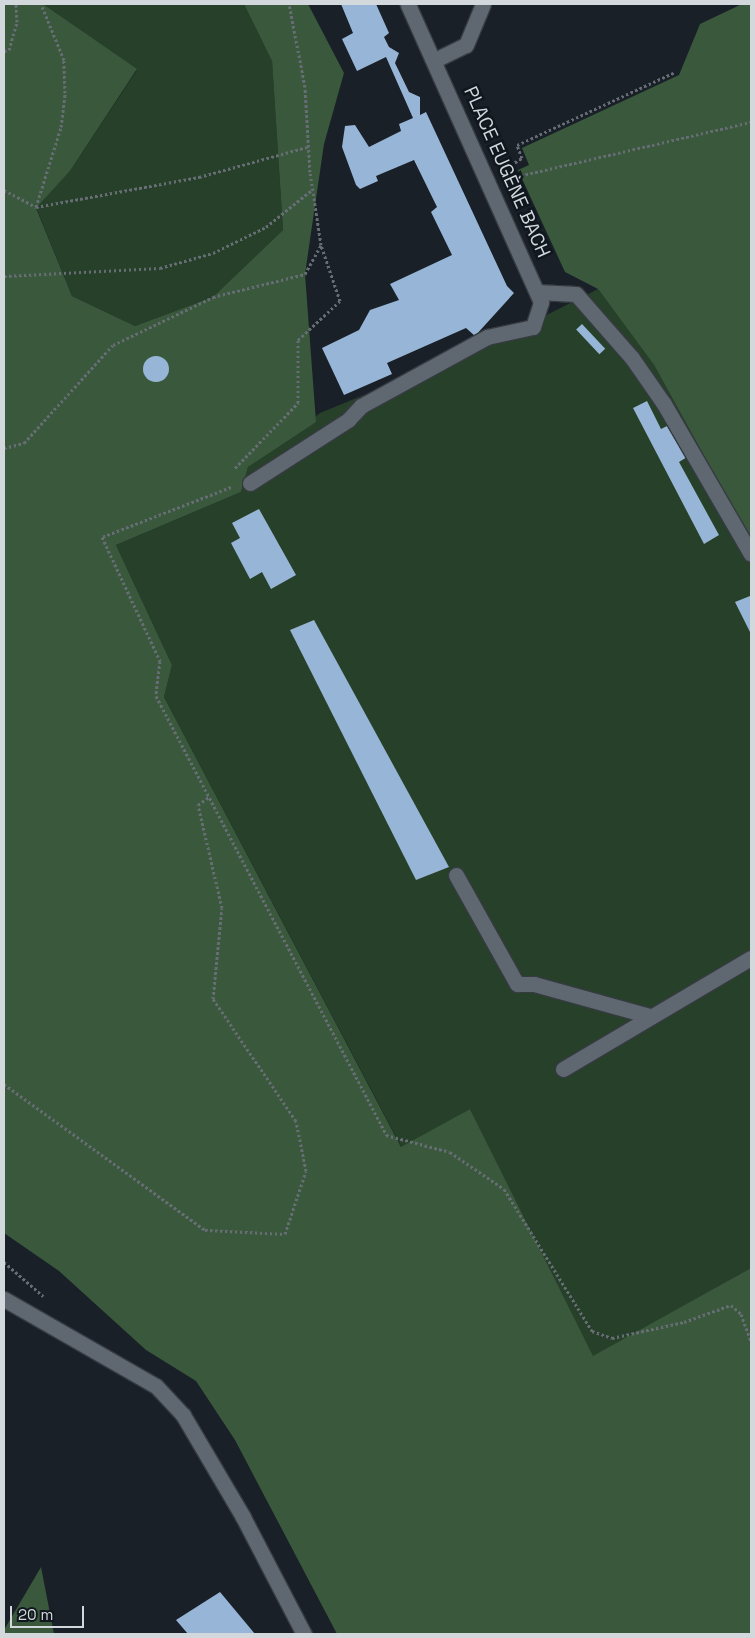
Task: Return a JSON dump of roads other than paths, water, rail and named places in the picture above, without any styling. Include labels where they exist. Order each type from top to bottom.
[{"type":"street","name":"PLACE EUGÈNE BACH","points":[[408,4],[490,180],[539,297]]},
{"type":"street","points":[[435,60],[466,45],[484,4]]},
{"type":"street","points":[[250,483],[341,425],[360,406],[488,337],[533,326],[539,297],[576,294],[632,358],[664,404],[751,554]]},
{"type":"street","points":[[456,875],[517,984],[534,984],[649,1016]]},
{"type":"street","points":[[563,1069],[649,1016],[751,958]]},
{"type":"street","points":[[4,1300],[156,1386],[183,1416],[243,1517],[304,1634]]}]
